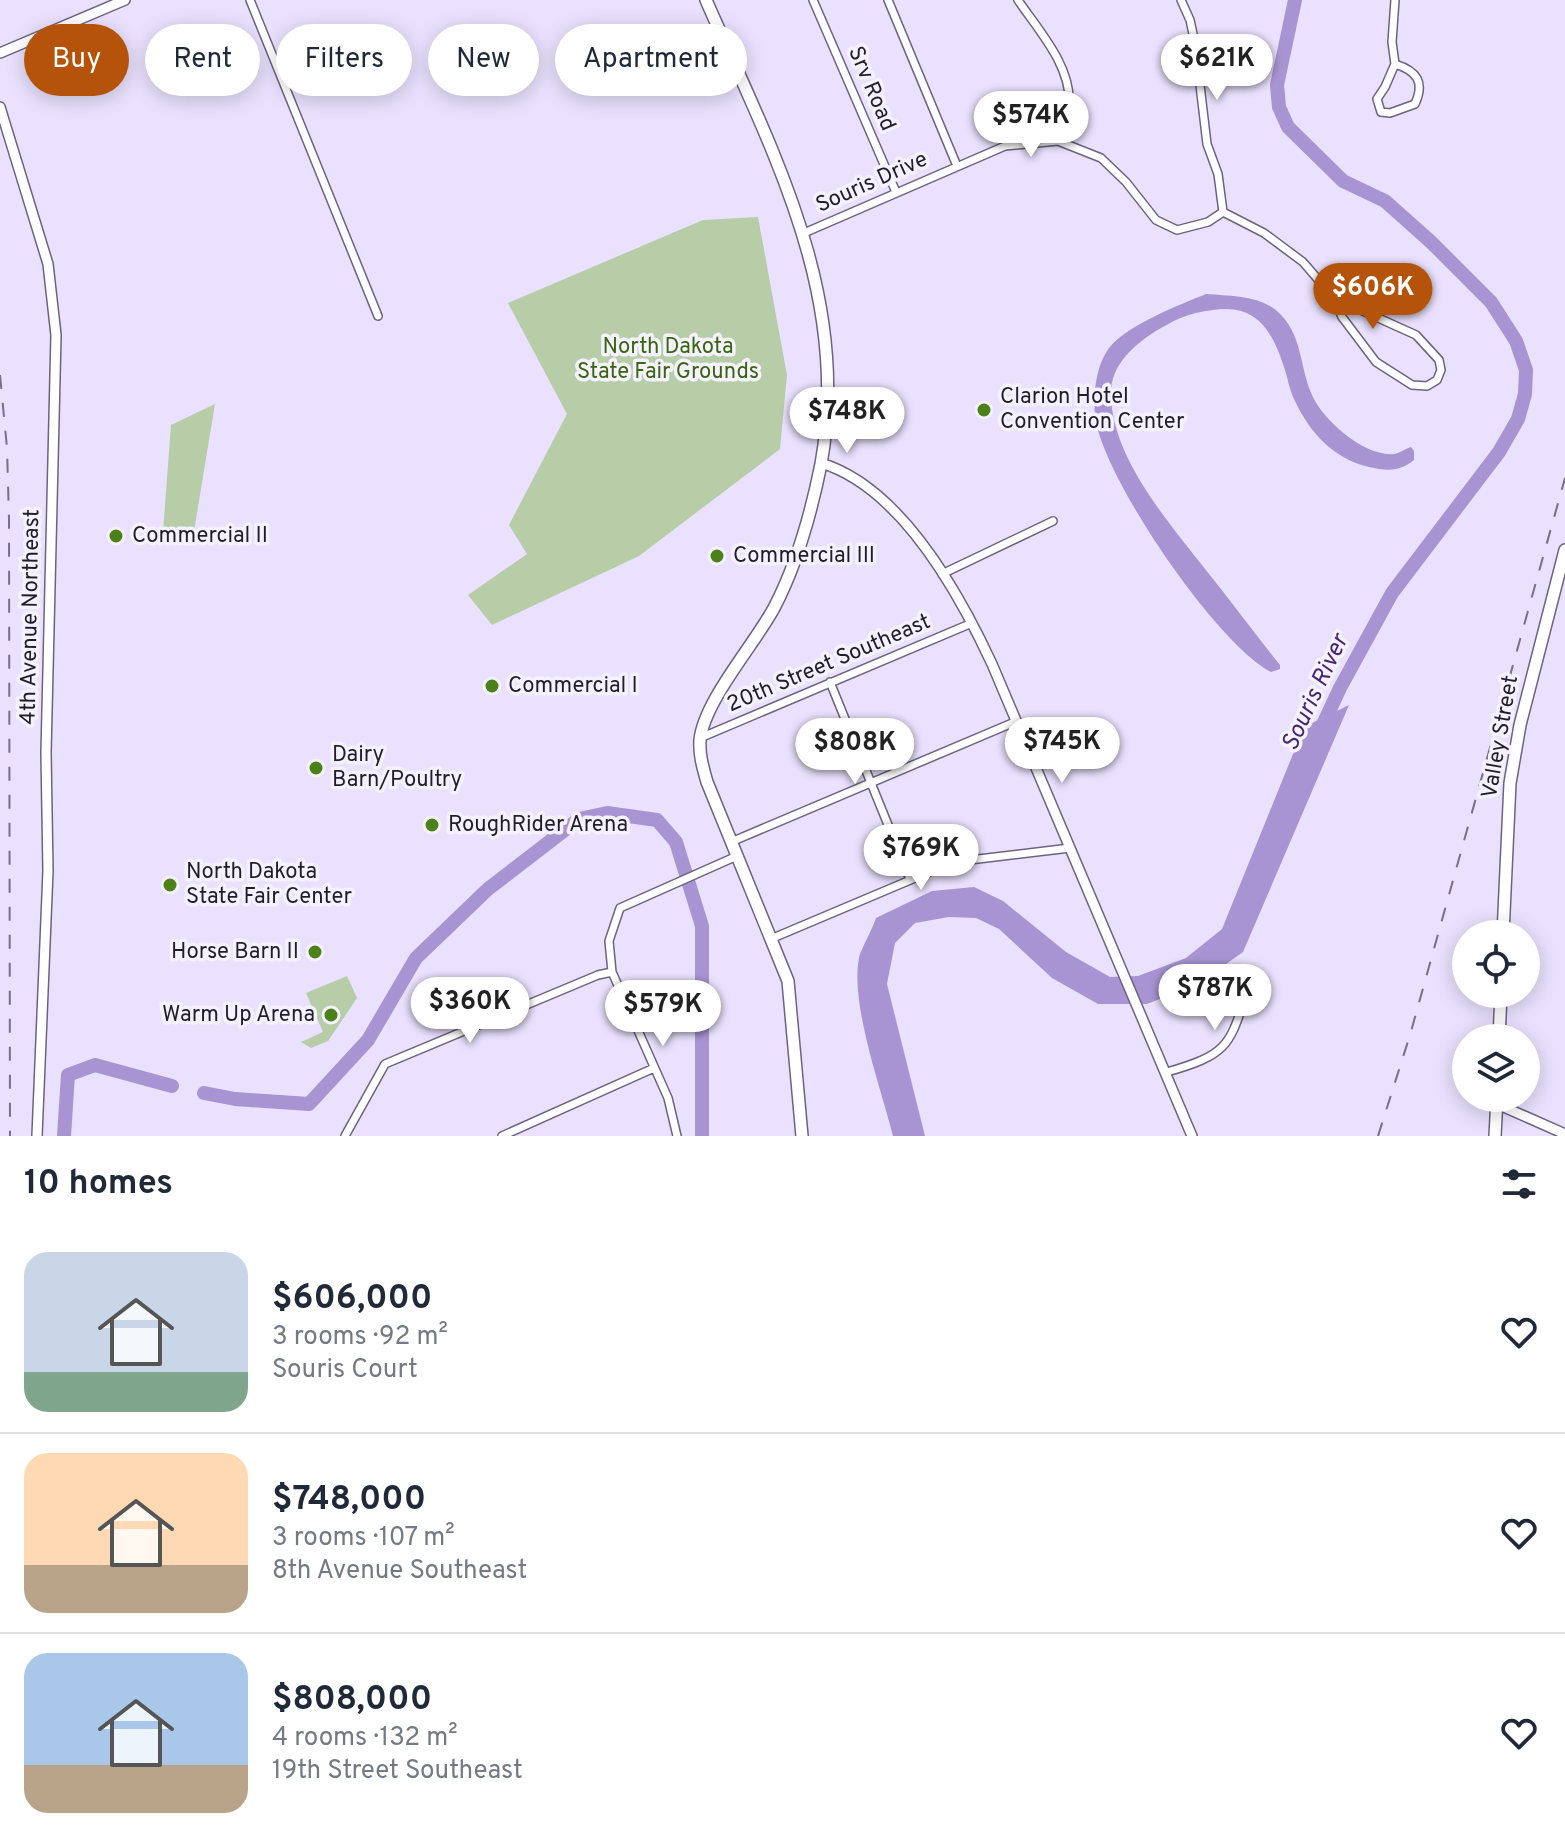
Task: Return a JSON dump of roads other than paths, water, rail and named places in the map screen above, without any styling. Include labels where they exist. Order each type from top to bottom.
[{"type":"main road","points":[[706,0],[804,233],[821,301],[828,379],[821,463],[805,528]]},
{"type":"main road","points":[[802,1136],[790,994],[785,969],[707,782],[700,738],[709,712],[774,608],[792,569],[810,509]]},
{"type":"main road","name":"Valley Street","points":[[1504,920],[1511,774],[1526,700],[1565,550]]},
{"type":"main road","points":[[1495,1136],[1496,1112]]},
{"type":"street","points":[[0,53],[125,0]]},
{"type":"street","points":[[250,0],[378,316]]},
{"type":"street","name":"Srv Road","points":[[813,0],[896,192]]},
{"type":"street","points":[[888,0],[957,166]]},
{"type":"street","points":[[1018,0],[1066,76],[1069,105],[1058,141]]},
{"type":"street","points":[[1181,0],[1195,43],[1207,144],[1218,174],[1223,212],[1264,233],[1303,262],[1334,298],[1342,317],[1376,362],[1392,375],[1412,385],[1427,386],[1437,380],[1441,370],[1439,360],[1416,335],[1334,298]]},
{"type":"street","points":[[1395,0],[1392,42],[1395,64],[1377,99],[1381,112],[1390,113],[1415,104],[1420,93],[1420,80],[1411,70],[1395,64]]},
{"type":"street","name":"4th Avenue Northeast","points":[[0,107],[48,264],[56,335],[46,753],[48,871],[37,1136]]},
{"type":"street","name":"Souris Drive","points":[[804,233],[1005,146],[1058,141],[1101,158],[1126,182],[1156,220],[1177,230],[1208,222],[1223,212]]},
{"type":"street","points":[[821,463],[835,467],[878,495],[908,527],[972,623],[1017,721],[1192,1136]]},
{"type":"street","points":[[942,574],[1053,521]]},
{"type":"street","name":"20th Street Southeast","points":[[700,738],[972,623]]},
{"type":"street","points":[[830,682],[910,879]]},
{"type":"street","points":[[731,842],[1017,721]]},
{"type":"street","points":[[773,938],[953,862],[1070,848]]},
{"type":"street","points":[[677,1136],[668,1098],[612,972],[609,941],[620,908],[737,856]]},
{"type":"street","points":[[344,1135],[385,1064],[598,975],[612,972]]},
{"type":"street","points":[[1167,1072],[1192,1065],[1219,1052],[1231,1036],[1251,981]]},
{"type":"street","points":[[502,1136],[654,1068]]},
{"type":"street","points":[[1520,1112],[1565,1134]]},
{"type":"waterway","name":"Souris River","points":[[1295,0],[1277,85],[1279,107],[1288,127],[1343,181],[1385,201],[1491,302],[1516,341],[1526,370],[1525,394],[1518,419],[1499,452],[1392,593],[1319,733]]},
{"type":"waterway","points":[[204,1093],[235,1099],[309,1104],[368,1040],[416,958],[488,889],[579,819],[607,813],[657,820],[676,842],[702,926],[702,1136]]},
{"type":"waterway","points":[[64,1136],[68,1075],[95,1065],[172,1086]]},
{"type":"railway","points":[[0,375],[7,448],[9,519],[10,1136]]},
{"type":"railway","points":[[1378,1136],[1410,1035],[1565,478]]},
{"type":"place","name":"Clarion Hotel Convention Center","points":[[984,410]]},
{"type":"place","name":"Commercial II","points":[[116,536]]},
{"type":"place","name":"Commercial III","points":[[717,556]]},
{"type":"place","name":"Commercial I","points":[[492,686]]},
{"type":"place","name":"Dairy Barn/Poultry","points":[[316,768]]},
{"type":"place","name":"RoughRider Arena","points":[[432,825]]},
{"type":"place","name":"North Dakota State Fair Center","points":[[170,885]]},
{"type":"place","name":"Horse Barn II","points":[[315,952]]},
{"type":"place","name":"Warm Up Arena","points":[[331,1015]]},
{"type":"park label","name":"North Dakota State Fair Grounds","points":[[668,360]]}]
